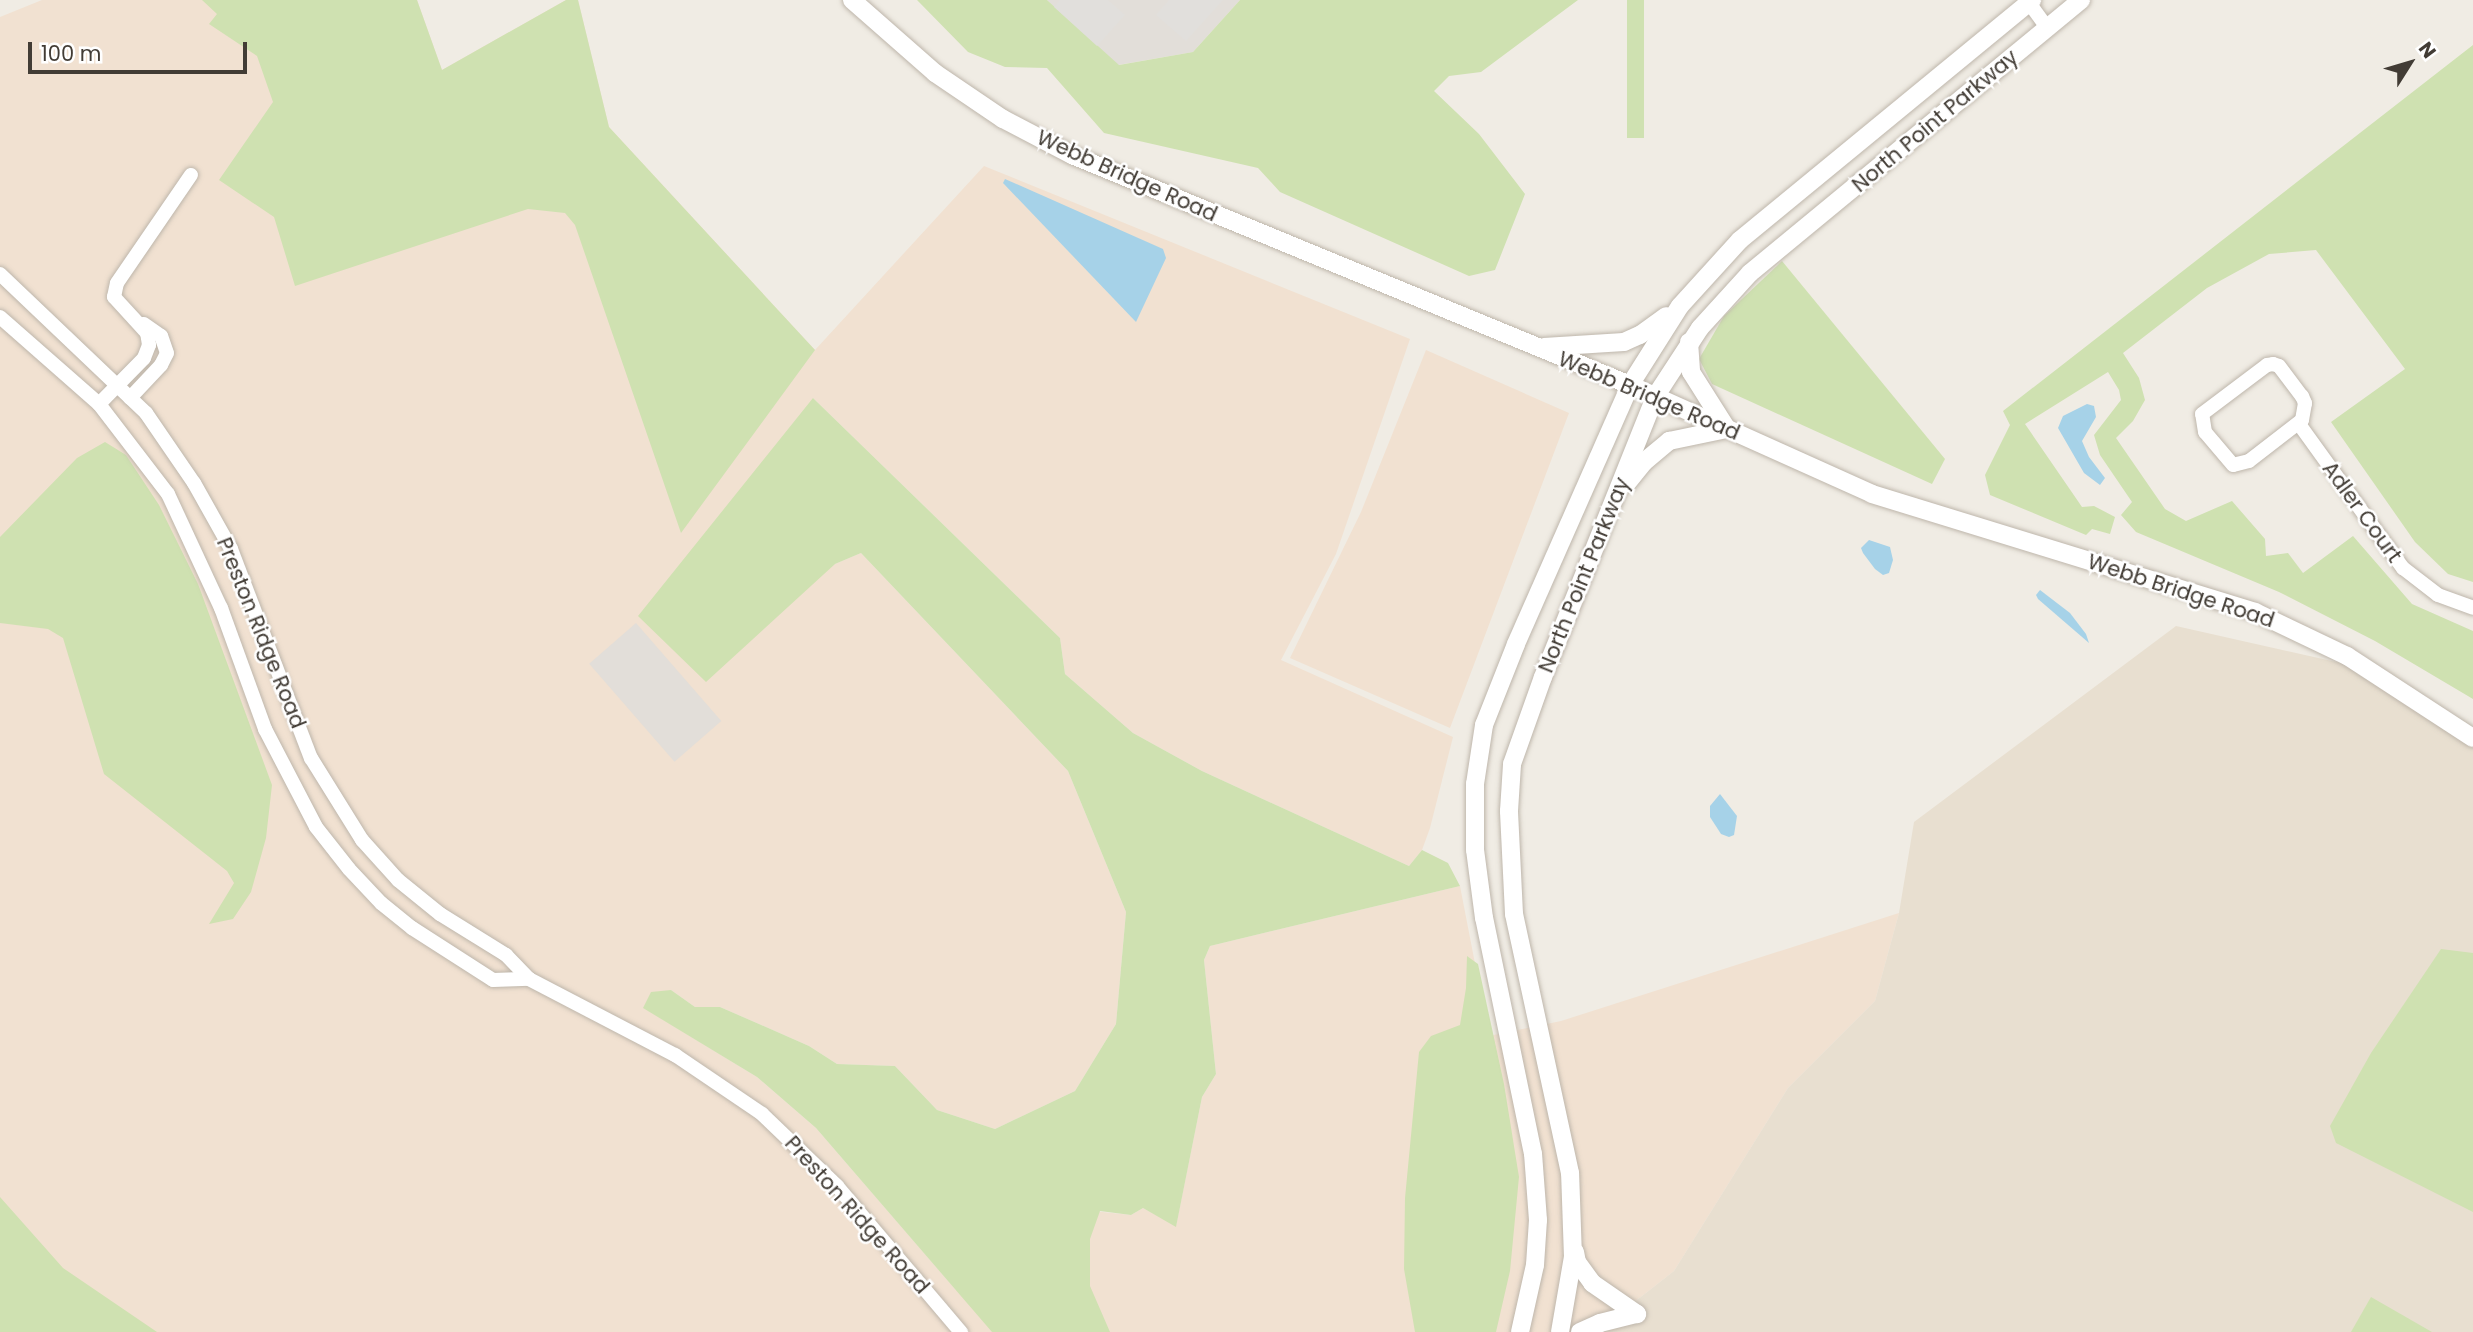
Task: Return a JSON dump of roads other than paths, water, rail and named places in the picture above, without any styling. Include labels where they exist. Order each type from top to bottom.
[{"type":"street","name":"Webb Bridge Road","points":[[852,0],[935,73],[1003,119],[1072,155],[1630,385],[1872,494],[2255,612],[2347,656],[2473,738]]},
{"type":"street","name":"North Point Parkway","points":[[1560,1332],[1573,1257],[1570,1173],[1514,914],[1509,811],[1511,764],[1615,497],[1655,397],[1689,342],[1751,273],[2081,0]]},
{"type":"street","points":[[2026,1],[2047,28]]},
{"type":"street","name":"North Point Parkway","points":[[1520,1332],[1535,1265],[1538,1220],[1533,1153],[1484,918],[1475,850],[1475,783],[1484,724],[1516,644],[1630,385],[1680,306],[1740,240],[2026,1]]},
{"type":"street","points":[[99,404],[145,358],[149,345],[146,333],[114,297],[117,283],[191,175]]},
{"type":"street","name":"Preston Ridge Road","points":[[0,274],[146,413],[194,483],[231,549],[311,758],[341,811],[398,880],[440,914],[506,955],[529,979],[675,1055],[762,1114],[837,1186],[961,1332]]},
{"type":"street","points":[[1535,347],[1624,342],[1640,335],[1680,306]]},
{"type":"street","points":[[122,309],[161,336],[167,346],[161,365],[130,397]]},
{"type":"street","name":"Preston Ridge Road","points":[[0,317],[99,404],[168,494],[221,608],[265,729],[316,827],[349,869],[412,928],[493,980],[529,979]]},
{"type":"street","points":[[1615,497],[1644,461],[1669,441],[1727,429],[1691,372],[1689,342]]},
{"type":"street","points":[[2273,364],[2279,366],[2305,403],[2299,424],[2249,461],[2233,465],[2205,432],[2200,419],[2202,414],[2267,365],[2273,364]]},
{"type":"street","name":"Adler Court","points":[[2299,424],[2403,568],[2438,595],[2473,608]]},
{"type":"street","points":[[1572,1236],[1577,1262],[1584,1276],[1637,1314],[1600,1322],[1580,1332]]},
{"type":"water","points":[[1005,179],[1163,249],[1166,258],[1136,322],[1003,183]]},
{"type":"water","points":[[2087,404],[2094,406],[2096,417],[2082,441],[2089,457],[2105,478],[2100,485],[2084,473],[2058,428],[2063,416]]},
{"type":"water","points":[[1869,540],[1890,547],[1893,560],[1889,573],[1883,575],[1875,569],[1863,553],[1861,548]]},
{"type":"water","points":[[2040,590],[2070,613],[2086,634],[2089,643],[2038,599],[2036,595]]},
{"type":"water","points":[[1720,794],[1737,816],[1734,835],[1729,837],[1721,834],[1710,817],[1710,806]]}]
